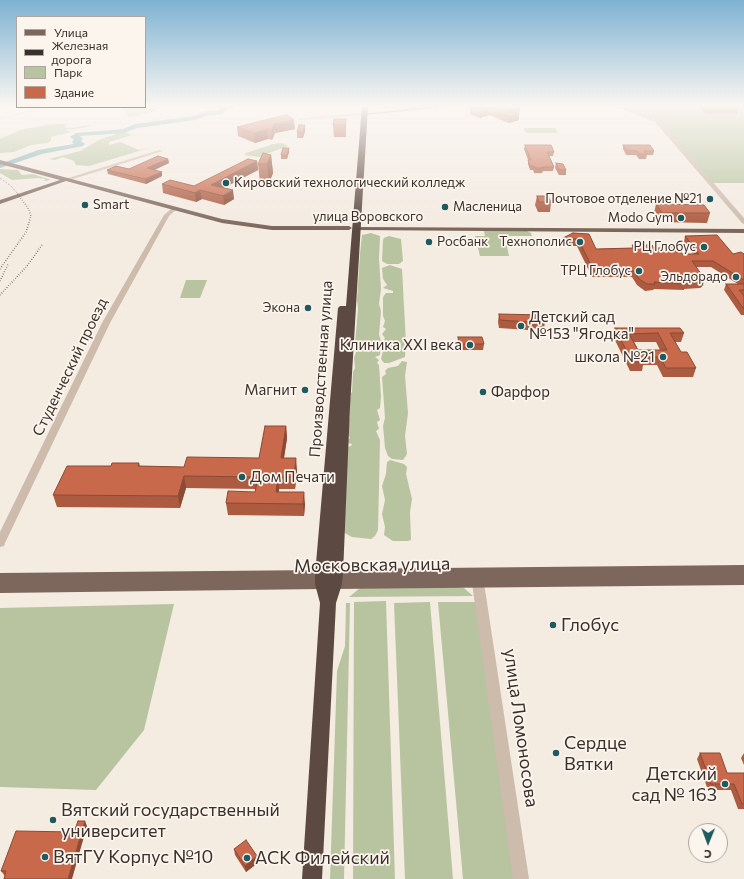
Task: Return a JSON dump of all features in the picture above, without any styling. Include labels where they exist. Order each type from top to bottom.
[{"type":"highway","name":"Производственная улица","points":[[329,579],[360,147]]},
{"type":"highway","points":[[312,879],[329,579]]},
{"type":"main road","name":"улица Воровского","points":[[0,162],[68,179],[222,222],[256,226],[744,231]]},
{"type":"main road","points":[[0,202],[68,179]]},
{"type":"main road","name":"Московская улица","points":[[477,578],[744,570]]},
{"type":"main road","name":"Московская улица","points":[[0,578],[477,578],[744,580]]},
{"type":"main road","name":"Московская улица","points":[[0,588],[329,579]]},
{"type":"street","points":[[679,147],[744,222]]},
{"type":"street","points":[[68,179],[161,151]]},
{"type":"street","name":"Студенческий проезд","points":[[0,542],[106,323],[167,215],[174,209]]},
{"type":"street","name":"улица Ломоносова","points":[[477,578],[521,879]]},
{"type":"green space","points":[[0,147],[26,147],[14,152],[0,153]]},
{"type":"green space","points":[[87,147],[132,147],[139,150],[149,148],[89,166],[76,165],[74,161],[63,157],[55,160],[49,159],[80,151]]},
{"type":"green space","points":[[264,147],[285,147],[259,157],[244,155]]},
{"type":"green space","points":[[682,147],[744,147],[744,183],[713,183]]},
{"type":"green space","points":[[0,169],[18,170],[22,175],[33,174],[51,180],[44,181],[45,179],[38,178],[12,180],[0,173]]},
{"type":"green space","points":[[484,231],[527,231],[531,233],[532,236],[507,236],[508,240],[511,240],[512,243],[507,247],[509,256],[480,256],[475,236],[485,236]]},
{"type":"green space","points":[[371,233],[380,236],[379,259],[381,289],[379,304],[381,311],[379,335],[381,341],[380,355],[375,357],[379,360],[377,363],[379,365],[381,396],[380,408],[377,410],[380,420],[377,422],[379,429],[376,431],[380,440],[378,530],[375,536],[371,539],[352,537],[343,532],[344,509],[346,505],[343,500],[347,447],[351,446],[352,444],[347,443],[346,440],[350,438],[348,434],[348,422],[350,417],[349,400],[352,392],[353,372],[355,368],[354,358],[357,349],[355,344],[360,254],[362,235]]},
{"type":"green space","points":[[389,236],[401,239],[403,261],[399,264],[387,264],[382,261],[383,240]]},
{"type":"green space","points":[[390,265],[402,269],[406,344],[405,357],[389,363],[384,363],[381,359],[385,343],[383,342],[385,338],[382,334],[386,329],[383,327],[385,321],[383,316],[383,297],[386,293],[393,293],[393,291],[383,288],[387,285],[383,279],[382,268]]},
{"type":"green space","points":[[186,280],[207,280],[200,298],[180,298]]},
{"type":"green space","points":[[402,361],[407,362],[405,376],[408,413],[405,436],[407,454],[403,460],[392,459],[388,456],[385,448],[383,426],[385,418],[382,377],[386,374],[385,371],[388,368],[398,366]]},
{"type":"green space","points":[[390,460],[404,464],[407,467],[406,474],[412,499],[410,512],[411,540],[408,541],[393,541],[384,535],[385,527],[382,514],[385,500],[382,486],[386,474],[387,462]]},
{"type":"green space","points":[[360,588],[464,588],[473,596],[349,597]]},
{"type":"green space","points":[[386,601],[395,879],[353,879],[354,602]]},
{"type":"green space","points":[[430,602],[453,879],[405,879],[394,603]]},
{"type":"green space","points":[[438,602],[476,602],[514,879],[463,879]]},
{"type":"green space","points":[[346,603],[350,603],[344,879],[330,879],[337,671],[345,646]]},
{"type":"green space","points":[[174,604],[144,730],[96,790],[0,787],[0,608]]},
{"type":"building","points":[[526,147],[552,147],[554,152],[547,152],[554,167],[535,168],[534,166],[530,166],[528,160],[531,160]]},
{"type":"building","points":[[625,147],[651,147],[654,151],[644,151],[647,154],[639,154],[637,151],[627,150]]},
{"type":"building","points":[[283,148],[289,148],[287,155],[281,155]]},
{"type":"building","points":[[263,153],[271,155],[267,164],[258,164]]},
{"type":"building","points":[[158,156],[168,159],[147,168],[162,172],[145,179],[107,170],[116,166],[129,169]]},
{"type":"building","points":[[248,159],[257,161],[211,185],[233,190],[223,196],[200,190],[195,193],[162,184],[170,180],[194,186]]},
{"type":"building","points":[[556,163],[563,164],[566,170],[559,170]]},
{"type":"building","points":[[537,196],[548,196],[551,202],[539,202]]},
{"type":"building","points":[[656,204],[704,205],[710,213],[662,213]]},
{"type":"building","points":[[573,233],[589,234],[596,249],[634,248],[632,245],[652,245],[654,248],[673,248],[676,252],[681,252],[682,254],[699,254],[685,236],[717,235],[733,254],[741,252],[744,254],[744,280],[713,261],[692,261],[704,278],[702,282],[685,282],[686,284],[654,282],[655,284],[647,284],[639,279],[634,271],[594,271],[578,239],[561,239]]},
{"type":"building","points":[[726,284],[744,284],[744,290],[739,290],[744,296],[744,308],[743,308]]},
{"type":"building","points":[[499,314],[543,315],[545,321],[529,320],[529,322],[500,320]]},
{"type":"building","points":[[615,328],[680,328],[684,333],[670,333],[681,352],[687,352],[696,368],[666,368],[660,357],[641,357],[644,362],[632,362]],"holes":[[[658,333],[667,350],[638,350],[629,334]]]},
{"type":"building","points":[[458,337],[482,337],[484,344],[459,344]]},
{"type":"building","points":[[265,426],[286,426],[281,458],[296,458],[294,477],[278,477],[276,492],[304,492],[303,504],[226,503],[228,491],[255,492],[258,477],[184,476],[178,496],[53,495],[67,466],[111,466],[112,463],[139,463],[138,466],[184,467],[187,457],[259,458]]},
{"type":"building","points":[[700,753],[720,753],[727,773],[744,773],[744,804],[742,804],[734,784],[711,784]]},
{"type":"building","name":"ВятГУ Корпус №10","points":[[78,821],[85,821],[68,879],[4,879],[6,871],[1,871],[16,831],[74,832]]},
{"type":"building","name":"АСК Филейский","points":[[246,840],[257,856],[245,866],[234,849]]},
{"type":"waterway","points":[[0,166],[41,152],[69,147]]},
{"type":"railway","points":[[0,178],[11,186],[18,194]]},
{"type":"railway","points":[[0,269],[26,232],[31,216],[28,208],[17,193]]},
{"type":"railway","points":[[0,295],[27,266],[42,245]]},
{"type":"railway","points":[[0,281],[8,264]]},
{"type":"place","name":"Кировский технологический колледж","points":[[226,183]]},
{"type":"place","name":"Почтовое отделение №21","points":[[710,199]]},
{"type":"place","name":"Smart","points":[[85,205]]},
{"type":"place","name":"Масленица","points":[[445,207]]},
{"type":"place","name":"Modo Gym","points":[[681,218]]},
{"type":"place","name":"Росбанк","points":[[429,242]]},
{"type":"place","name":"Технополис","points":[[580,242]]},
{"type":"place","name":"РЦ Глобус","points":[[704,247]]},
{"type":"place","name":"ТРЦ Глобус","points":[[639,271]]},
{"type":"place","name":"Эльдорадо","points":[[736,277]]},
{"type":"place","name":"Экона","points":[[308,308]]},
{"type":"place","name":"Детский сад №153 \"Ягодка\"","points":[[521,326]]},
{"type":"place","name":"Клиника XXI века","points":[[470,345]]},
{"type":"place","name":"школа №21","points":[[663,357]]},
{"type":"place","name":"Магнит","points":[[305,390]]},
{"type":"place","name":"Фарфор","points":[[483,392]]},
{"type":"place","name":"Дом Печати","points":[[242,477]]},
{"type":"place","name":"Глобус","points":[[553,625]]},
{"type":"place","name":"Сердце Вятки","points":[[556,753]]},
{"type":"place","name":"Детский сад № 163","points":[[725,784]]},
{"type":"place","name":"Вятский государственный университет","points":[[53,820]]},
{"type":"place","name":"ВятГУ Корпус №10","points":[[45,857]]},
{"type":"place","name":"АСК Филейский","points":[[247,858]]}]
